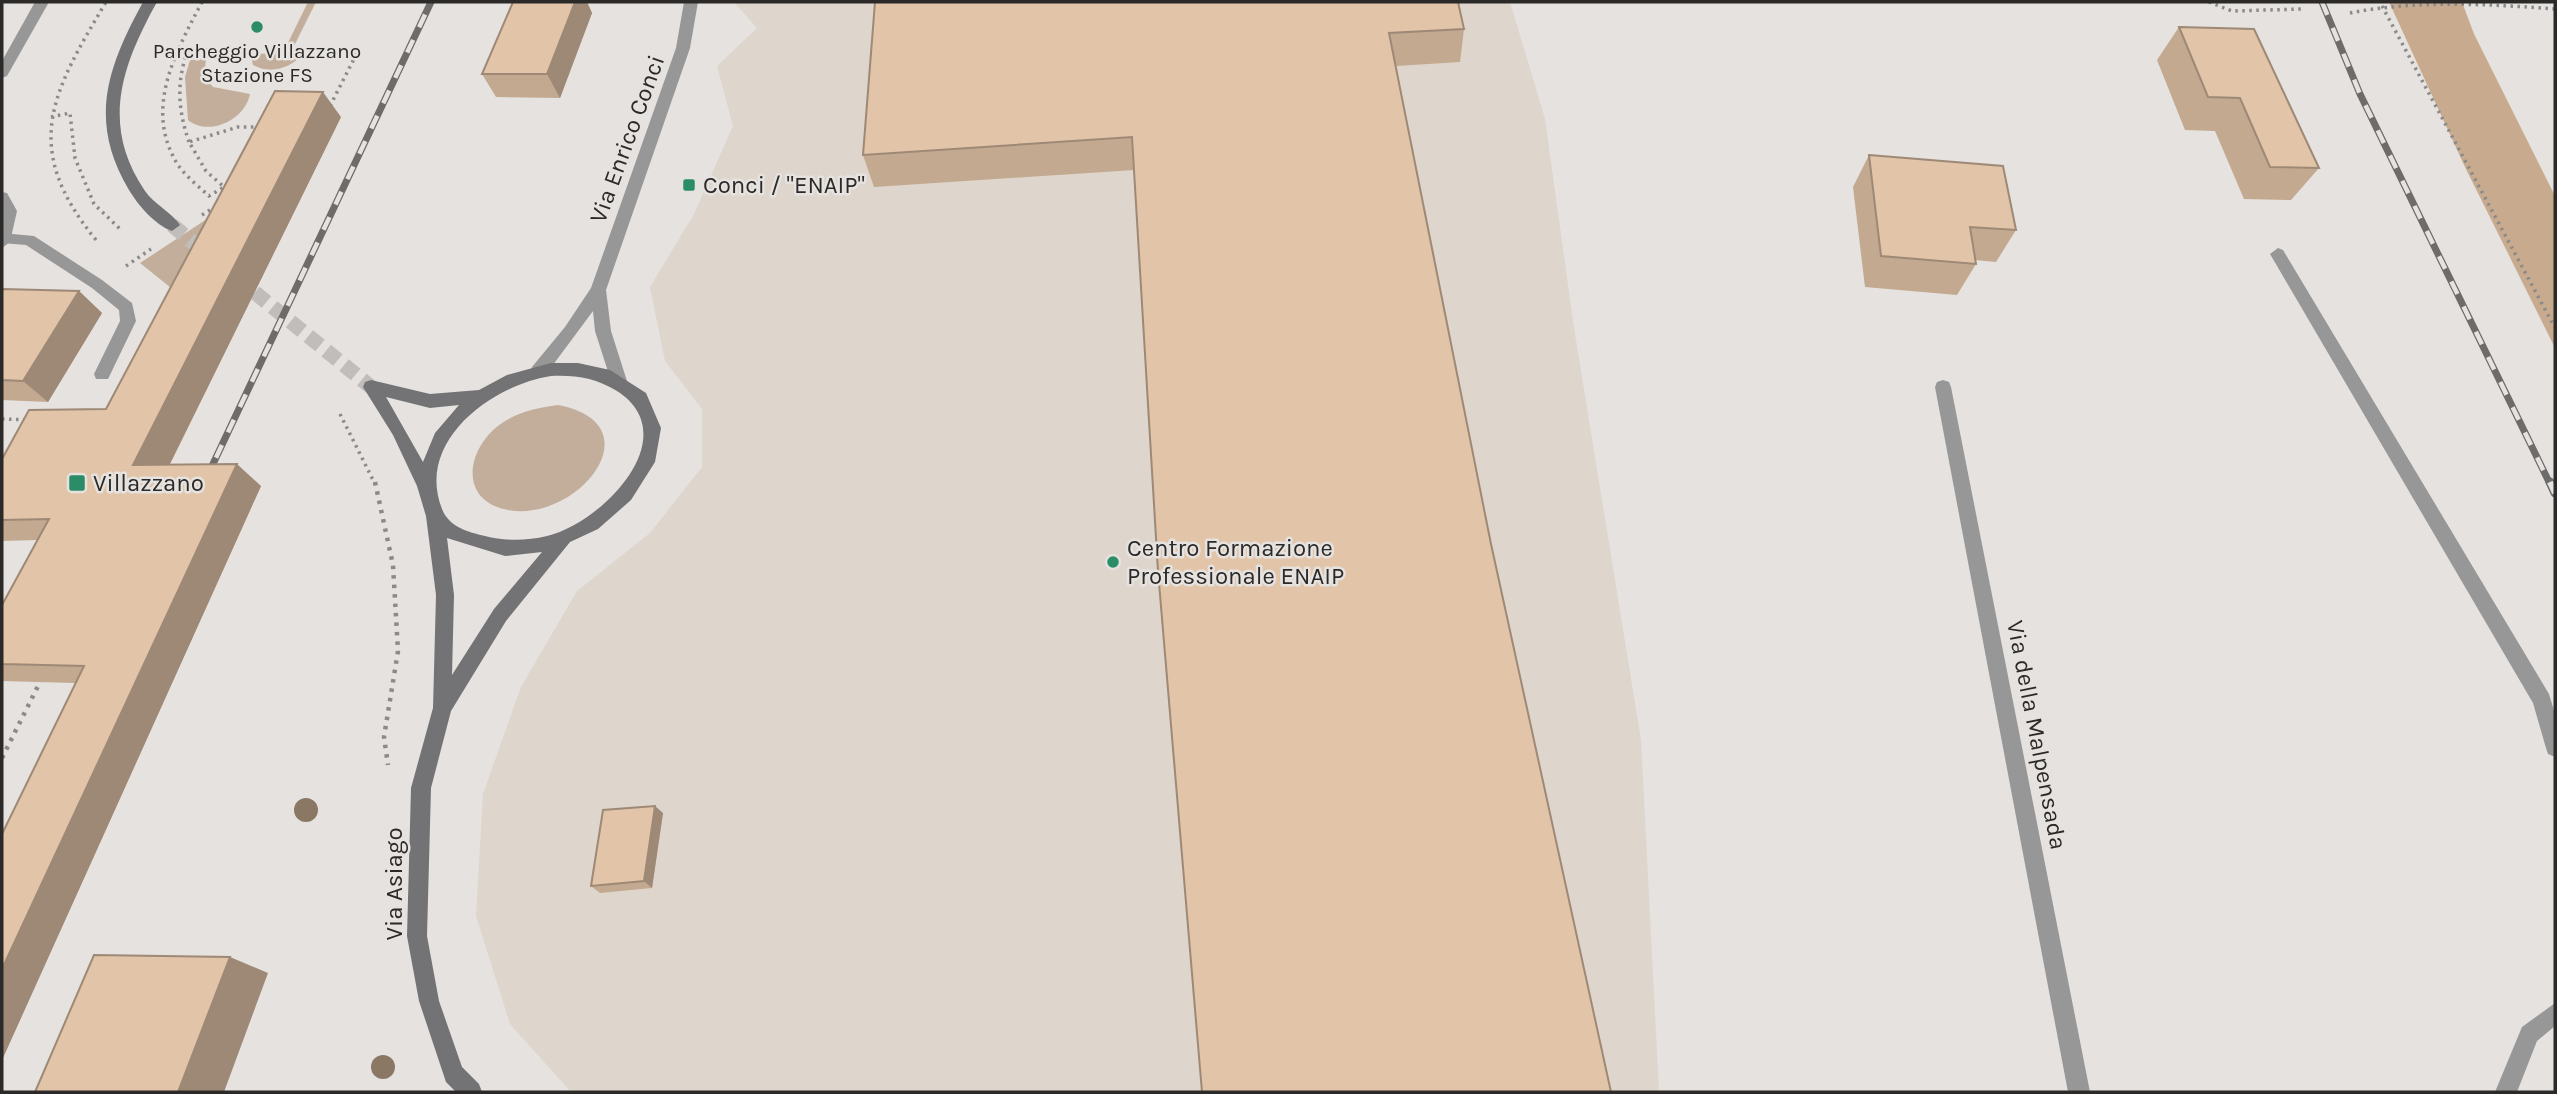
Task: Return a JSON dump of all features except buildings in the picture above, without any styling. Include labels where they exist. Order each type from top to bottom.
[{"type":"main road","points":[[150,2],[124,52],[115,78],[110,109],[113,136],[123,165],[141,196],[172,225]]},
{"type":"main road","name":"Via Asiago","points":[[426,486],[429,462],[439,439],[457,416],[480,397],[507,382],[538,372],[567,369],[595,372],[619,381],[640,397],[650,419],[652,446],[643,473],[624,500],[596,523],[563,539],[524,549],[487,547],[457,536],[435,516]]},
{"type":"main road","name":"Via Asiago","points":[[471,1092],[454,1074],[429,1001],[417,936],[421,788],[442,708],[445,595],[435,516],[426,486],[399,431],[371,387],[430,401],[480,397]]},
{"type":"main road","name":"Via Asiago","points":[[442,708],[500,615],[563,539]]},
{"type":"street","points":[[2,73],[42,2]]},
{"type":"street","name":"Via Enrico Conci","points":[[538,372],[571,331],[598,290],[683,48],[691,2]]},
{"type":"street","points":[[2,197],[9,211],[3,240],[29,240],[126,307],[128,321],[102,374]]},
{"type":"street","points":[[2278,254],[2542,700],[2555,748]]},
{"type":"street","name":"Via Enrico Conci","points":[[598,290],[603,331],[619,381]]},
{"type":"street","name":"Via della Malpensada","points":[[1943,387],[2080,1092]]},
{"type":"street","points":[[2506,1092],[2529,1034],[2555,1013]]},
{"type":"path","points":[[102,247],[84,226],[65,196],[54,163],[51,117],[64,80],[106,2]]},
{"type":"path","points":[[202,2],[173,53],[163,95],[164,127],[173,158],[209,196],[224,187],[206,171],[189,142],[177,99],[188,50],[227,50]]},
{"type":"path","points":[[2209,2],[2232,11],[2302,9]]},
{"type":"path","points":[[2382,6],[2555,328]]},
{"type":"path","points":[[2350,13],[2382,6],[2514,6],[2555,9]]},
{"type":"path","points":[[329,108],[358,51]]},
{"type":"path","points":[[189,142],[238,127],[265,127]]},
{"type":"path","points":[[192,222],[225,200]]},
{"type":"path","points":[[117,260],[125,266],[159,244]]},
{"type":"path","points":[[340,414],[373,479],[393,565],[398,651],[384,737],[386,762],[394,770]]},
{"type":"path","points":[[2,419],[30,420]]},
{"type":"path","points":[[2,758],[45,672]]},
{"type":"shaded area","points":[[308,2],[316,2],[291,52],[304,53],[293,63],[274,70],[253,65],[253,54],[283,53]]},
{"type":"shaded area","name":"Centro Formazione Professionale ENAIP","points":[[734,2],[1510,2],[1545,119],[1574,328],[1641,740],[1659,1092],[571,1092],[510,1024],[476,916],[483,794],[521,687],[577,591],[650,533],[702,467],[702,409],[665,361],[650,287],[694,214],[733,126],[717,66],[757,28]]},
{"type":"shaded area","points":[[2389,2],[2462,2],[2474,34],[2555,196],[2555,348],[2465,167]]},
{"type":"shaded area","points":[[206,59],[204,77],[213,87],[250,94],[247,103],[234,118],[216,126],[206,127],[188,120],[185,77],[190,60]]},
{"type":"shaded area","points":[[260,184],[196,308],[140,263]]},
{"type":"shaded area","points":[[558,405],[587,416],[602,431],[604,450],[596,470],[581,488],[559,502],[534,510],[508,510],[492,505],[481,497],[475,486],[474,461],[487,436],[512,417]]},
{"type":"tunnel","points":[[172,225],[212,258]]},
{"type":"tunnel","points":[[237,278],[371,387]]},
{"type":"railway","points":[[204,483],[431,2]]},
{"type":"railway","points":[[2322,2],[2360,94],[2550,484]]},
{"type":"railway","points":[[2550,482],[2555,493]]},
{"type":"place","name":"Parcheggio Villazzano Stazione FS","points":[[257,27]]},
{"type":"place","name":"Conci / \"ENAIP\"","points":[[689,185]]},
{"type":"place","name":"Villazzano","points":[[77,483]]},
{"type":"place","name":"Centro Formazione Professionale ENAIP","points":[[1113,562]]}]
